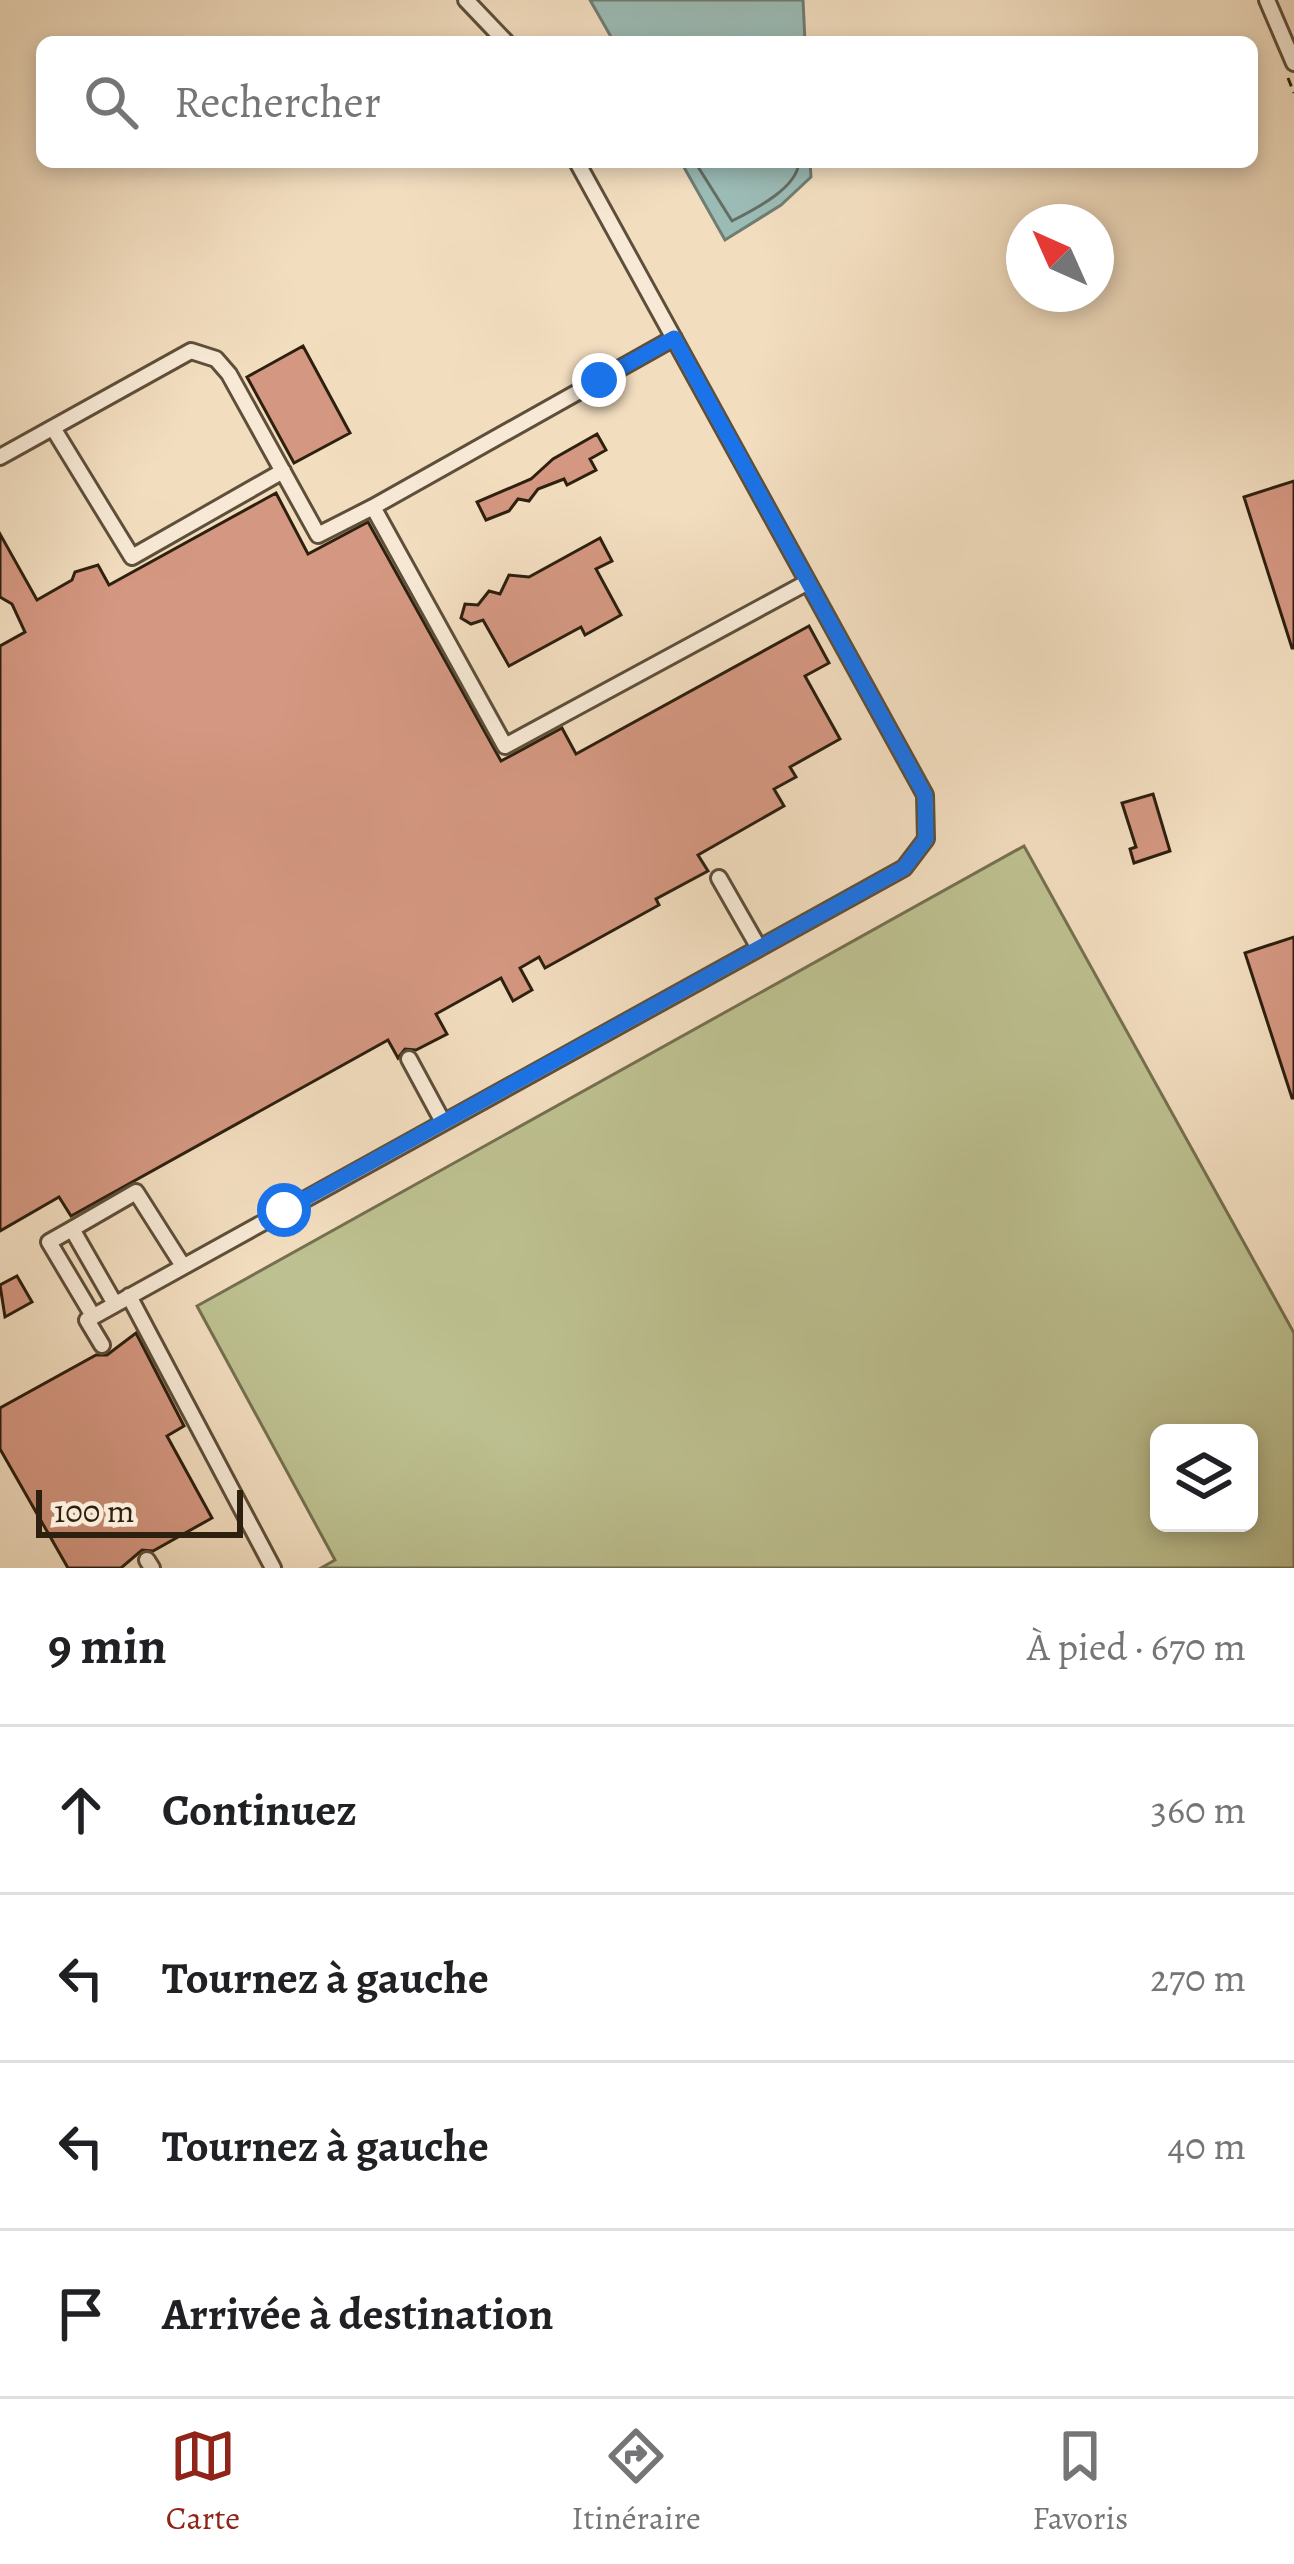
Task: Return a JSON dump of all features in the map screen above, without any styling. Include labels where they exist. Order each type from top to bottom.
[{"type":"street","points":[[466,0],[500,36]]},
{"type":"street","points":[[1267,0],[1294,63]]},
{"type":"street","points":[[102,1345],[87,1320],[904,868],[926,839],[925,795],[580,168]]},
{"type":"street","points":[[0,457],[191,351],[202,353],[216,358],[229,374],[318,535],[674,338]]},
{"type":"street","points":[[53,428],[132,557],[283,471]]},
{"type":"street","points":[[373,506],[505,746],[808,581]]},
{"type":"street","points":[[719,878],[759,947]]},
{"type":"street","points":[[409,1059],[443,1122]]},
{"type":"street","points":[[94,1316],[49,1242],[136,1192],[183,1265]]},
{"type":"street","points":[[72,1229],[122,1300],[273,1568]]},
{"type":"green space","points":[[1024,846],[1294,1333],[1294,1568],[321,1568],[335,1560],[197,1306]]},
{"type":"water","points":[[590,0],[803,0],[805,36],[611,36]]},
{"type":"water","points":[[684,168],[810,168],[811,177],[781,205],[725,240]]},
{"type":"building","points":[[303,346],[350,433],[294,463],[247,377]]},
{"type":"building","points":[[597,434],[606,450],[590,459],[596,470],[567,485],[564,479],[538,489],[529,501],[518,499],[509,511],[486,520],[477,502],[531,479],[553,459]]},
{"type":"building","points":[[1294,481],[1294,648],[1292,648],[1244,497]]},
{"type":"building","points":[[276,493],[308,554],[368,522],[501,761],[562,728],[576,754],[809,626],[829,663],[805,676],[840,739],[790,767],[796,777],[774,789],[784,806],[698,855],[708,871],[656,899],[659,905],[545,968],[539,957],[520,968],[532,990],[513,1001],[501,978],[436,1014],[447,1034],[416,1050],[405,1049],[398,1058],[388,1040],[71,1216],[59,1197],[0,1231],[0,646],[25,632],[12,604],[0,597],[0,534],[37,600],[72,580],[75,572],[98,565],[109,585]]},
{"type":"building","points":[[600,538],[612,561],[596,569],[621,615],[585,635],[581,627],[509,666],[483,620],[471,624],[461,618],[465,604],[478,605],[489,591],[500,594],[509,575],[529,577]]},
{"type":"building","points":[[1153,794],[1170,851],[1134,863],[1130,849],[1136,847],[1122,803]]},
{"type":"building","points":[[1294,937],[1294,1098],[1292,1098],[1245,953]]},
{"type":"building","points":[[17,1276],[32,1302],[5,1317],[0,1285]]},
{"type":"building","points":[[136,1333],[184,1426],[167,1436],[212,1518],[153,1551],[142,1550],[121,1568],[68,1568],[0,1449],[0,1408],[96,1355],[107,1355]]},
{"type":"route","points":[[284,1210],[904,868],[926,839],[929,808],[925,795],[674,338],[599,380]]}]
